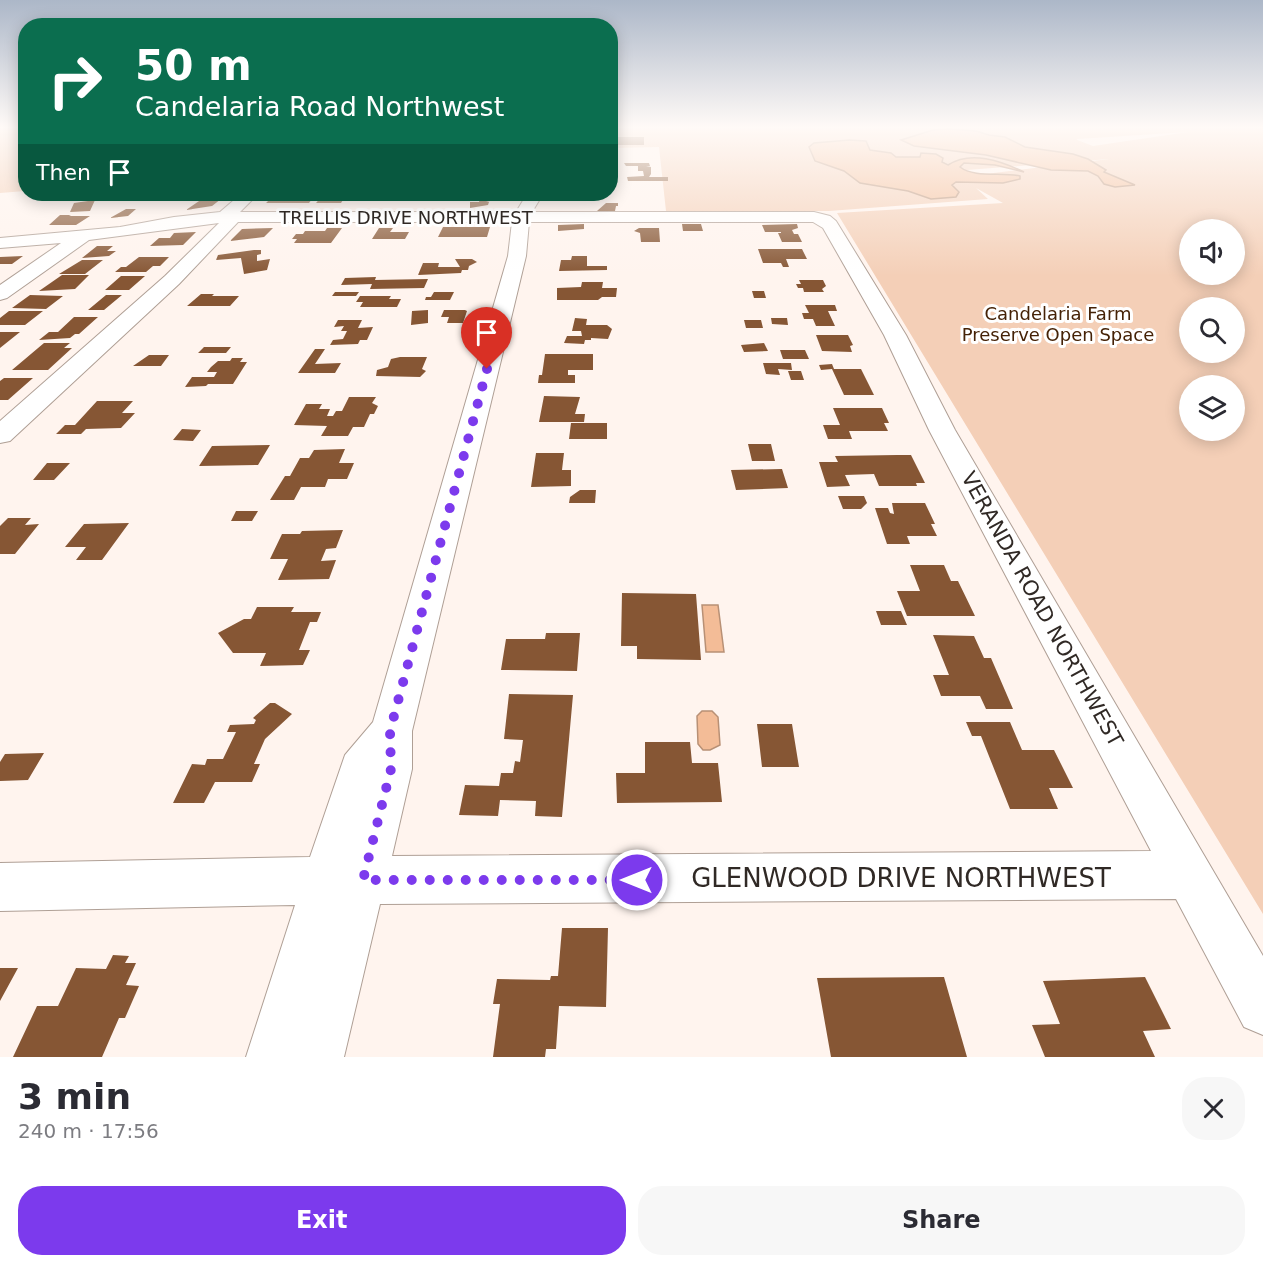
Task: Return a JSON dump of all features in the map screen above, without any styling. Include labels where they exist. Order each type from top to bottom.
[{"type":"street","points":[[0,435],[172,280],[230,221],[225,217],[242,201]]},
{"type":"street","points":[[274,1057],[391,769],[390,731],[517,256],[533,235],[530,217],[540,201]]},
{"type":"street","name":"TRELLIS DRIVE NORTHWEST","points":[[0,243],[120,232],[202,218],[225,217],[814,217]]},
{"type":"street","name":"VERANDA ROAD NORTHWEST","points":[[814,217],[830,225],[894,335],[942,430],[1263,1008]]},
{"type":"street","points":[[0,294],[83,235]]},
{"type":"street","name":"GLENWOOD DRIVE NORTHWEST","points":[[0,887],[344,881],[1190,875]]},
{"type":"street","points":[[316,1057],[344,881]]},
{"type":"green space","points":[[0,177],[18,177],[18,192],[0,193]]},
{"type":"green space","name":"Candelaria Farm Preserve Open Space","points":[[662,177],[1263,177],[1263,914],[837,213],[1003,203],[976,188],[988,199],[829,211],[666,211]]},
{"type":"shaded area","points":[[852,177],[1020,177],[1003,183],[956,182],[952,185],[959,192],[956,197],[931,199],[908,191],[860,183]]},
{"type":"shaded area","points":[[1099,177],[1117,177],[1135,185],[1115,187],[1104,184]]},
{"type":"shaded area","points":[[702,605],[718,605],[724,652],[706,652]]},
{"type":"shaded area","points":[[702,711],[712,711],[718,717],[720,745],[710,750],[703,750],[698,744],[697,716]]},
{"type":"building","points":[[627,177],[668,177],[668,181],[628,181]]},
{"type":"building","points":[[95,201],[90,211],[70,212],[74,203]]},
{"type":"building","points":[[199,201],[218,201],[212,206],[186,210]]},
{"type":"building","points":[[268,201],[311,201],[309,203],[266,203]]},
{"type":"building","points":[[318,201],[342,201],[341,203],[316,203]]},
{"type":"building","points":[[490,201],[486,202],[489,202],[488,205],[470,208],[470,202]]},
{"type":"building","points":[[606,203],[618,203],[618,206],[615,211],[597,211]]},
{"type":"building","points":[[126,209],[136,209],[128,216],[110,218]]},
{"type":"building","points":[[60,215],[90,216],[76,225],[49,225]]},
{"type":"building","points":[[584,224],[584,229],[558,231],[558,225]]},
{"type":"building","points":[[682,224],[701,224],[703,231],[683,231]]},
{"type":"building","points":[[797,224],[798,228],[792,230],[794,234],[798,234],[802,242],[782,242],[778,233],[781,232],[765,232],[762,225]]},
{"type":"building","points":[[443,227],[490,227],[487,237],[438,237]]},
{"type":"building","points":[[273,228],[264,237],[230,241],[242,229]]},
{"type":"building","points":[[327,228],[342,228],[331,243],[294,243],[297,239],[292,239],[296,234],[303,234],[305,231],[325,231]]},
{"type":"building","points":[[379,228],[393,228],[390,232],[409,232],[405,239],[372,239]]},
{"type":"building","points":[[639,228],[659,228],[660,242],[641,242],[640,233],[634,231]]},
{"type":"building","points":[[196,232],[183,245],[150,246],[159,238],[170,238],[174,233]]},
{"type":"building","points":[[97,246],[113,246],[107,251],[116,251],[109,256],[82,258]]},
{"type":"building","points":[[758,249],[802,249],[807,259],[786,259],[789,267],[783,267],[781,263],[763,263]]},
{"type":"building","points":[[261,250],[261,254],[257,255],[257,261],[270,259],[267,270],[244,274],[241,258],[216,260],[218,255]]},
{"type":"building","points":[[23,256],[12,264],[0,264],[0,257]]},
{"type":"building","points":[[572,256],[587,256],[587,266],[607,266],[607,270],[559,271],[561,260],[571,260]]},
{"type":"building","points":[[139,257],[169,257],[160,266],[153,266],[146,272],[115,272]]},
{"type":"building","points":[[455,259],[472,259],[477,262],[469,266],[468,270],[462,270],[461,273],[418,275],[423,263],[439,263],[438,267],[460,267]]},
{"type":"building","points":[[82,260],[103,260],[85,274],[59,274]]},
{"type":"building","points":[[62,275],[89,275],[75,289],[39,291]]},
{"type":"building","points":[[121,276],[145,276],[129,290],[105,290]]},
{"type":"building","points":[[376,277],[375,280],[428,279],[424,288],[370,289],[372,284],[341,285],[345,278]]},
{"type":"building","points":[[799,280],[823,280],[826,286],[822,289],[824,292],[804,292],[803,288],[798,288],[796,284],[801,284]]},
{"type":"building","points":[[582,282],[603,282],[602,288],[617,288],[616,297],[602,297],[598,300],[557,300],[557,288],[581,287]]},
{"type":"building","points":[[752,291],[764,291],[766,298],[754,298]]},
{"type":"building","points":[[335,292],[359,292],[356,296],[332,296]]},
{"type":"building","points":[[434,292],[454,292],[450,300],[425,300]]},
{"type":"building","points":[[201,294],[239,296],[230,306],[187,306]]},
{"type":"building","points":[[30,295],[63,296],[46,309],[12,308]]},
{"type":"building","points":[[106,295],[122,295],[104,310],[88,310]]},
{"type":"building","points":[[360,296],[391,296],[389,299],[401,299],[397,307],[360,307],[363,302],[356,302]]},
{"type":"building","points":[[805,305],[835,305],[837,311],[828,311],[835,326],[816,326],[813,319],[804,319],[802,313],[809,313]]},
{"type":"building","points":[[428,310],[428,323],[411,325],[412,311]]},
{"type":"building","points":[[444,310],[467,311],[463,323],[447,323],[449,317],[441,317]]},
{"type":"building","points":[[9,311],[43,311],[25,325],[0,325],[0,318]]},
{"type":"building","points":[[74,317],[98,317],[79,334],[70,338],[39,340],[49,332],[58,332]]},
{"type":"building","points":[[575,318],[587,319],[586,325],[607,325],[612,329],[608,339],[591,338],[591,340],[585,340],[584,344],[564,343],[567,336],[582,336],[581,331],[572,331]]},
{"type":"building","points":[[771,318],[787,318],[788,325],[772,324]]},
{"type":"building","points":[[338,320],[362,320],[358,328],[373,327],[367,340],[360,340],[358,344],[330,345],[333,340],[343,339],[347,331],[341,331],[344,326],[334,327]]},
{"type":"building","points":[[744,320],[761,320],[763,328],[746,328]]},
{"type":"building","points":[[0,332],[20,332],[0,348]]},
{"type":"building","points":[[816,335],[848,335],[853,345],[850,346],[852,352],[822,351]]},
{"type":"building","points":[[44,343],[70,343],[64,348],[72,348],[48,370],[12,370]]},
{"type":"building","points":[[764,343],[768,351],[744,352],[741,345]]},
{"type":"building","points":[[204,347],[231,347],[226,353],[198,353]]},
{"type":"building","points":[[315,349],[325,349],[315,364],[341,363],[335,373],[298,373]]},
{"type":"building","points":[[780,350],[805,350],[809,359],[783,359]]},
{"type":"building","points":[[545,354],[593,354],[593,370],[568,370],[568,375],[575,375],[575,383],[538,383],[539,375],[542,375]]},
{"type":"building","points":[[149,355],[169,355],[161,366],[133,366]]},
{"type":"building","points":[[427,357],[422,369],[426,371],[420,377],[376,376],[377,370],[388,367],[391,359]]},
{"type":"building","points":[[232,358],[243,358],[240,362],[247,362],[233,384],[185,387],[192,377],[214,377],[217,372],[207,372],[211,367],[218,361],[230,361]]},
{"type":"building","points":[[763,363],[791,363],[792,370],[778,369],[780,375],[766,374]]},
{"type":"building","points":[[832,364],[834,369],[861,369],[874,395],[844,395],[832,369],[821,370],[819,365]]},
{"type":"building","points":[[788,371],[801,371],[804,380],[791,380]]},
{"type":"building","points":[[4,378],[33,378],[8,400],[0,400],[0,381]]},
{"type":"building","points":[[544,396],[580,397],[575,414],[585,414],[584,422],[539,422]]},
{"type":"building","points":[[349,397],[376,397],[372,403],[378,406],[374,414],[370,414],[364,427],[353,427],[348,436],[321,436],[327,426],[294,425],[306,404],[322,404],[319,409],[330,409],[327,416],[333,416],[336,411],[342,411]]},
{"type":"building","points":[[97,401],[133,401],[122,413],[135,413],[121,428],[86,429],[81,434],[56,434],[65,425],[75,425]]},
{"type":"building","points":[[833,408],[882,408],[889,423],[884,423],[888,431],[849,431],[852,439],[828,439],[823,425],[840,425]]},
{"type":"building","points":[[571,423],[607,423],[607,439],[569,439]]},
{"type":"building","points":[[182,429],[201,430],[193,441],[173,440]]},
{"type":"building","points":[[748,444],[771,444],[775,461],[752,461]]},
{"type":"building","points":[[270,445],[258,465],[199,466],[212,446]]},
{"type":"building","points":[[345,449],[339,463],[354,463],[347,479],[328,479],[325,487],[301,487],[294,500],[270,500],[285,476],[290,476],[300,458],[309,458],[314,450]]},
{"type":"building","points":[[536,453],[564,453],[562,470],[571,470],[571,486],[531,487]]},
{"type":"building","points":[[911,455],[925,483],[916,483],[917,486],[879,486],[874,474],[845,475],[850,486],[827,487],[819,462],[838,462],[835,456]]},
{"type":"building","points":[[47,463],[70,463],[54,480],[33,480]]},
{"type":"building","points":[[782,469],[788,488],[736,490],[731,470]]},
{"type":"building","points":[[580,490],[596,490],[595,503],[569,503],[570,497]]},
{"type":"building","points":[[838,496],[864,496],[867,503],[861,509],[843,509]]},
{"type":"building","points":[[892,503],[925,503],[935,524],[931,524],[937,536],[907,536],[910,544],[887,544],[875,508],[888,508],[890,513],[894,514]]},
{"type":"building","points":[[236,511],[258,511],[252,521],[231,521]]},
{"type":"building","points":[[8,518],[31,518],[25,525],[39,524],[15,554],[0,554],[0,526]]},
{"type":"building","points":[[129,523],[102,560],[76,560],[86,547],[65,547],[84,524]]},
{"type":"building","points":[[343,530],[336,548],[326,549],[321,561],[336,560],[329,579],[278,580],[288,559],[270,559],[282,534]]},
{"type":"building","points":[[910,565],[944,565],[951,581],[958,581],[975,616],[907,616],[897,591],[920,591]]},
{"type":"building","points":[[622,593],[696,594],[701,660],[637,659],[637,646],[621,646]]},
{"type":"building","points":[[257,607],[294,607],[291,612],[321,612],[317,622],[310,622],[299,650],[310,650],[303,665],[260,666],[266,653],[233,653],[218,633],[244,619],[251,619]]},
{"type":"building","points":[[876,611],[901,611],[907,625],[881,625]]},
{"type":"building","points":[[546,633],[580,633],[577,671],[501,670],[506,639],[545,639]]},
{"type":"building","points":[[933,635],[974,636],[984,658],[991,658],[1013,709],[986,709],[980,696],[941,696],[933,675],[949,675]]},
{"type":"building","points":[[509,694],[573,695],[562,817],[535,816],[536,801],[500,800],[498,816],[459,815],[465,785],[499,786],[501,773],[513,773],[515,761],[520,762],[523,740],[504,739]]},
{"type":"building","points":[[270,703],[275,703],[292,714],[265,739],[254,764],[260,764],[252,782],[215,782],[204,803],[173,803],[192,764],[205,765],[207,759],[223,759],[236,732],[227,732],[230,725],[254,724],[256,720],[253,718]]},
{"type":"building","points":[[966,722],[1010,722],[1022,750],[1054,750],[1073,788],[1049,788],[1058,809],[1010,809],[981,736],[972,736]]},
{"type":"building","points":[[757,724],[792,724],[799,767],[762,767]]},
{"type":"building","points":[[645,742],[690,742],[692,763],[718,763],[722,802],[617,803],[616,773],[645,773]]},
{"type":"building","points":[[44,753],[28,780],[0,781],[0,762],[5,754]]},
{"type":"building","points":[[562,928],[608,928],[606,1007],[559,1006],[556,1049],[546,1049],[545,1057],[493,1057],[500,1004],[493,1004],[497,979],[550,980],[551,976],[558,976]]},
{"type":"building","points":[[113,955],[129,956],[125,963],[136,963],[126,985],[139,986],[125,1018],[119,1018],[102,1057],[13,1057],[37,1006],[58,1006],[76,968],[106,969]]},
{"type":"building","points":[[0,968],[18,968],[0,1001]]},
{"type":"building","points":[[944,977],[967,1057],[831,1057],[817,978]]},
{"type":"building","points":[[1145,977],[1171,1029],[1143,1031],[1155,1057],[1045,1057],[1032,1025],[1060,1024],[1043,981]]},
{"type":"route","points":[[487,369],[390,731],[391,769],[363,880],[637,880]]}]
